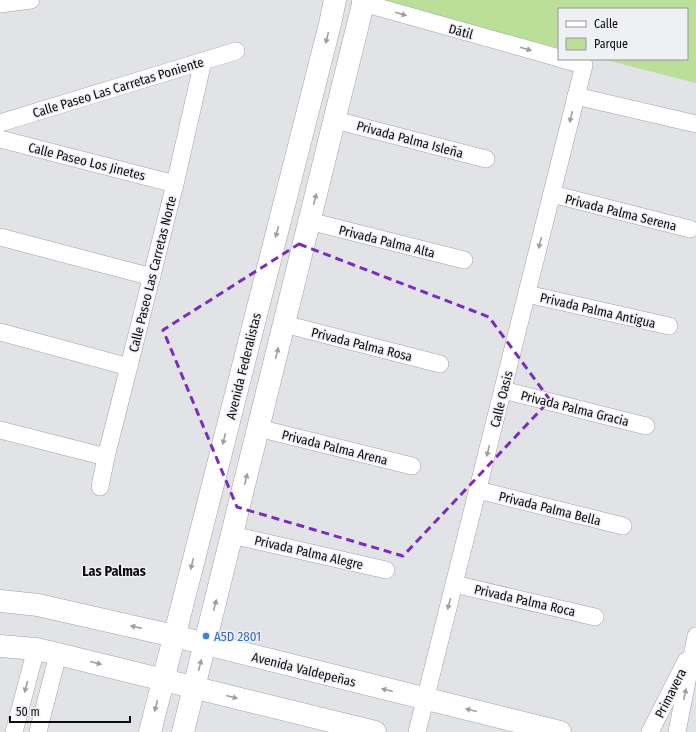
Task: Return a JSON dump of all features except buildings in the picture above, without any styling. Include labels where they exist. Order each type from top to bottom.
[{"type":"street","points":[[0,4],[31,0]]},
{"type":"street","name":"Avenida Federalistas","points":[[150,732],[335,0]]},
{"type":"street","points":[[183,732],[335,120],[363,1]]},
{"type":"street","name":"Dátil","points":[[363,1],[374,6],[558,58]]},
{"type":"street","name":"Calle Paseo Las Carretas Poniente","points":[[0,124],[236,51]]},
{"type":"street","name":"Dátil","points":[[564,60],[584,65]]},
{"type":"street","name":"Calle Paseo Las Carretas Norte","points":[[100,487],[106,457],[152,277],[204,61]]},
{"type":"street","name":"Calle Oasis","points":[[417,732],[584,65]]},
{"type":"street","points":[[576,96],[696,124]]},
{"type":"street","name":"Privada Palma Isleña","points":[[335,120],[486,159]]},
{"type":"street","name":"Calle Paseo Los Jinetes","points":[[0,139],[175,184]]},
{"type":"street","name":"Privada Palma Serena","points":[[552,194],[690,229]]},
{"type":"street","name":"Privada Palma Alta","points":[[309,221],[464,260]]},
{"type":"street","points":[[0,237],[152,277]]},
{"type":"street","name":"Privada Palma Antigua","points":[[527,294],[669,326]]},
{"type":"street","name":"Privada Palma Rosa","points":[[284,324],[440,364]]},
{"type":"street","points":[[0,332],[129,367]]},
{"type":"street","name":"Privada Palma Gracia","points":[[503,390],[646,426]]},
{"type":"street","name":"Privada Palma Arena","points":[[258,428],[412,466]]},
{"type":"street","points":[[0,430],[106,457]]},
{"type":"street","name":"Privada Palma Bella","points":[[478,490],[623,526]]},
{"type":"street","name":"Privada Palma Alegre","points":[[232,535],[386,570]]},
{"type":"street","name":"Privada Palma Roca","points":[[454,584],[595,617]]},
{"type":"street","name":"Avenida Valdepeñas","points":[[0,601],[38,605],[205,643],[560,732]]},
{"type":"street","name":"Primavera","points":[[650,732],[695,641]]},
{"type":"street","name":"Primavera","points":[[677,732],[695,641]]},
{"type":"street","points":[[0,646],[36,649],[58,654],[375,732]]},
{"type":"street","points":[[14,732],[36,649]]},
{"type":"street","points":[[38,732],[58,654]]},
{"type":"highlighted area","points":[[299,244],[489,317],[550,400],[403,556],[237,507],[163,330]]},
{"type":"green space","points":[[381,0],[696,0],[696,83],[606,60],[688,60],[688,8],[558,8],[558,48],[381,3]]},
{"type":"place","name":"A5D 2801","points":[[206,636]]},
{"type":"district","name":"Las Palmas","points":[[114,571]]}]
